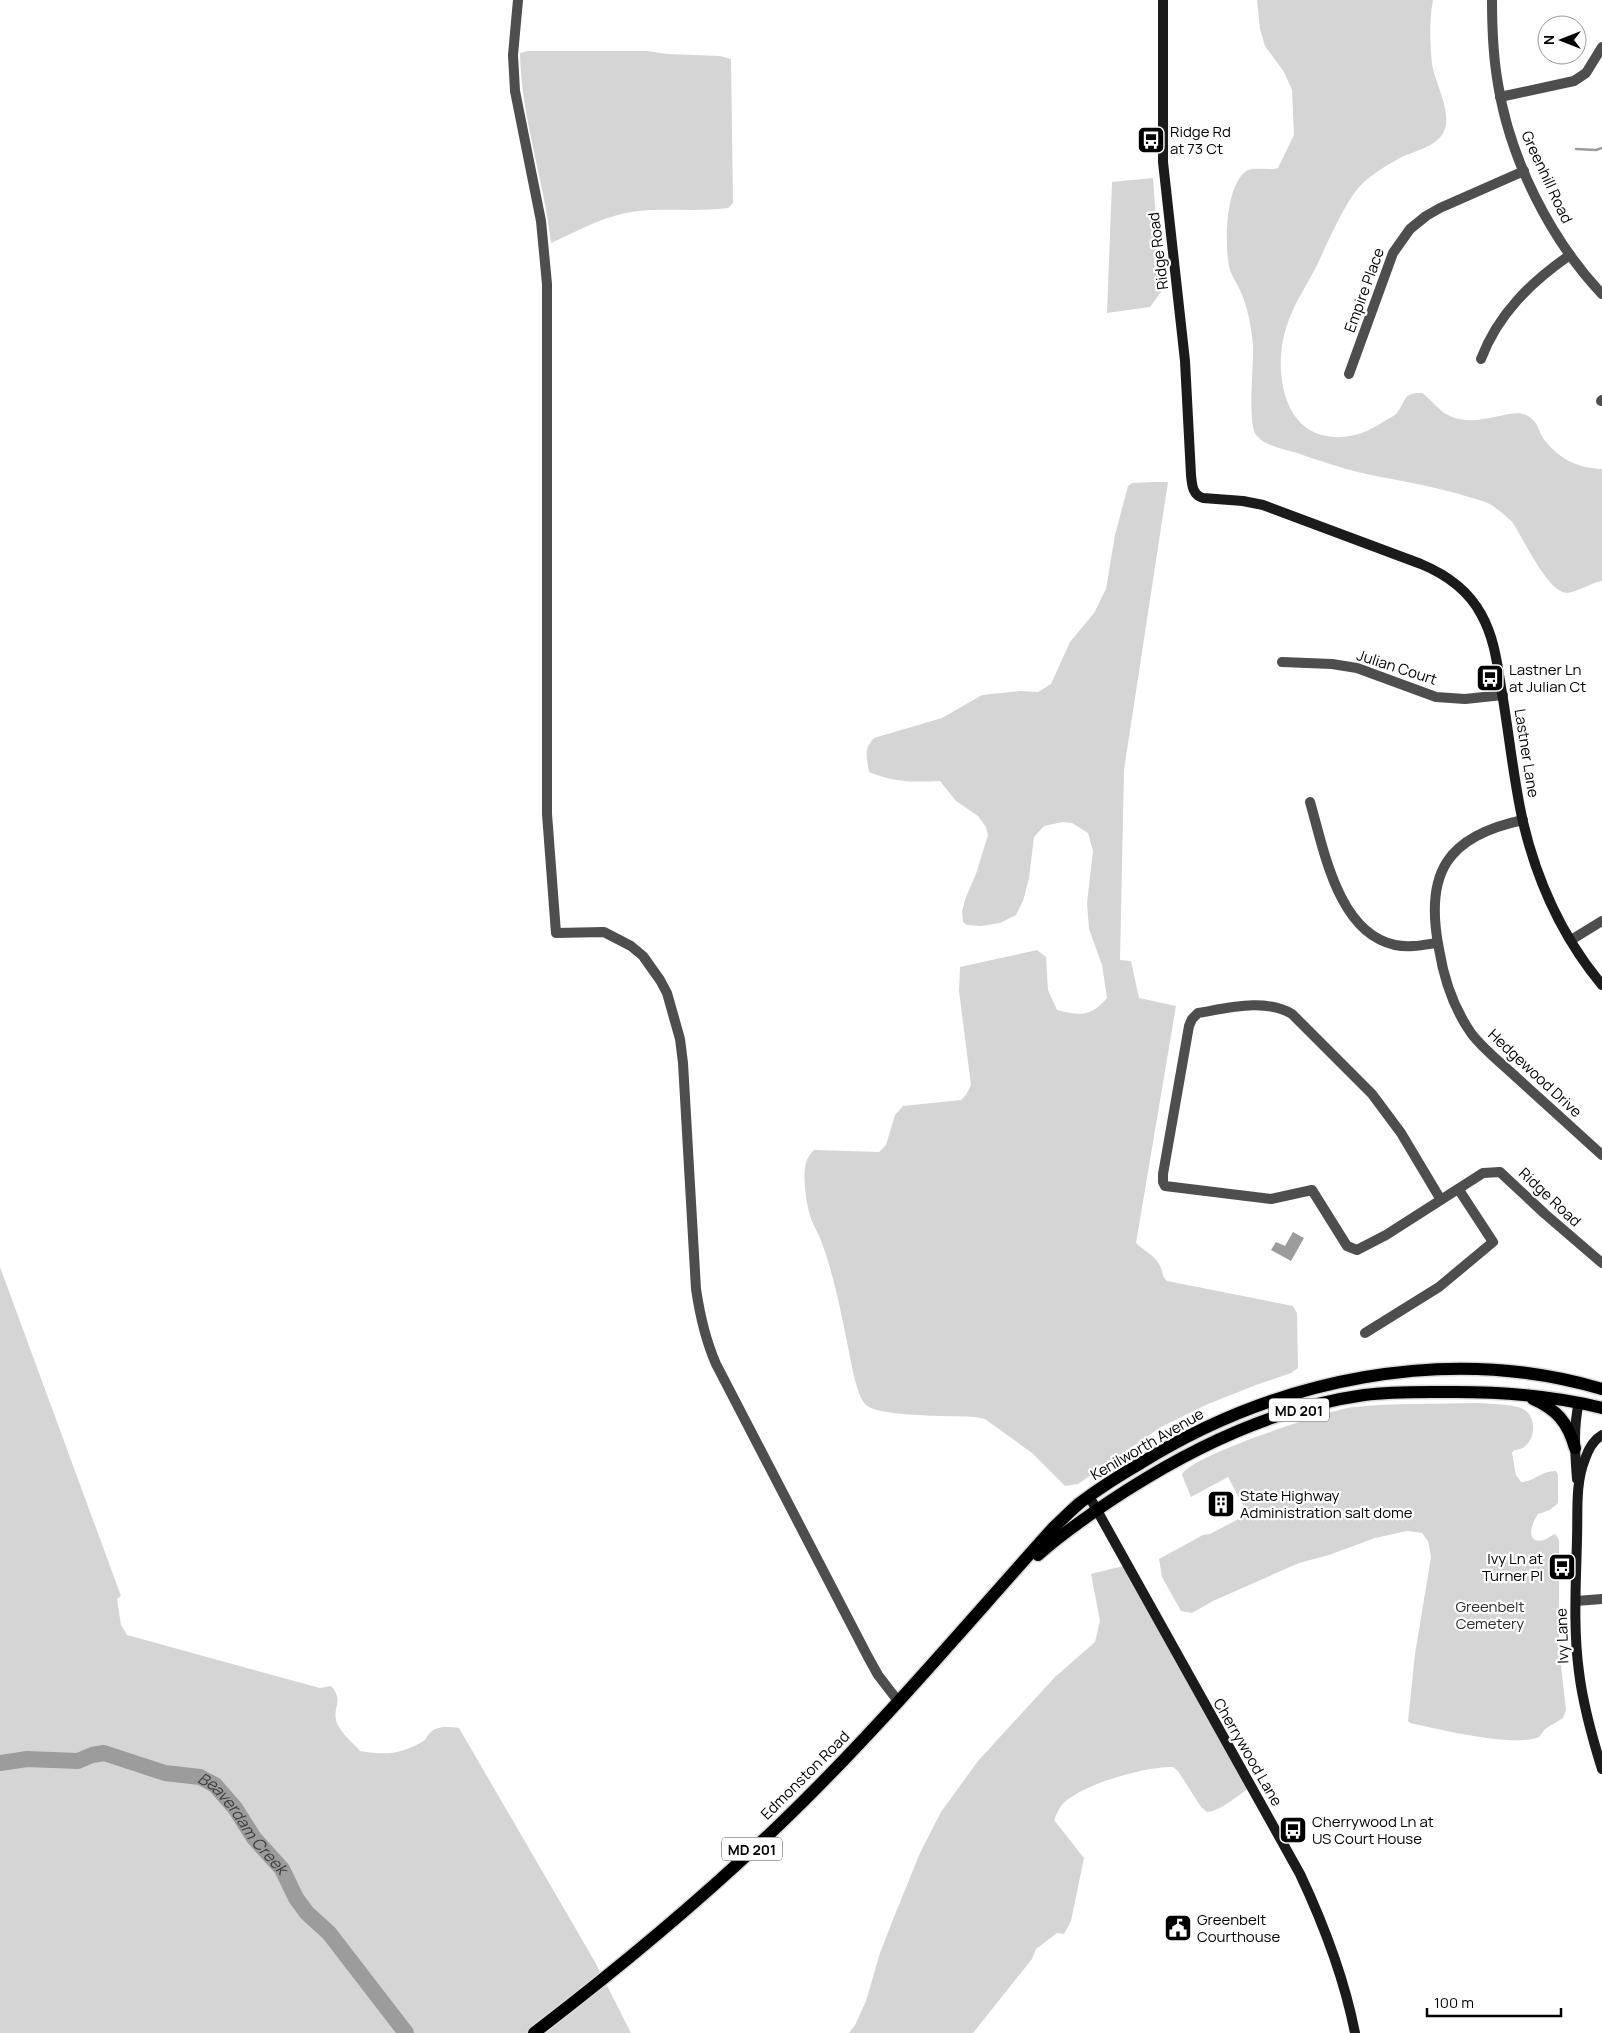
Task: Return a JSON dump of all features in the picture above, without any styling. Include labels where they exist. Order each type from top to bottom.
[{"type":"main road","name":"Kenilworth Avenue","points":[[1089,1496],[1154,1454],[1208,1425],[1273,1400],[1326,1384],[1384,1374],[1448,1369],[1540,1375],[1602,1389]]},
{"type":"main road","name":"Kenilworth Avenue","points":[[1096,1510],[1164,1467],[1228,1434],[1275,1416],[1316,1404],[1366,1395],[1406,1392],[1468,1392],[1524,1395],[1579,1402],[1602,1408]]},
{"type":"main road","points":[[1524,1395],[1546,1405],[1562,1417],[1572,1436],[1574,1448]]},
{"type":"main road","points":[[1579,1402],[1586,1397],[1602,1395]]},
{"type":"main road","name":"Edmonston Road","points":[[534,2033],[622,1965],[778,1826],[898,1701],[1053,1528],[1089,1496]]},
{"type":"main road","name":"Edmonston Road","points":[[950,1644],[1058,1538],[1096,1510]]},
{"type":"street","points":[[518,0],[513,55],[514,91],[541,221],[547,284],[547,814],[556,933],[604,932],[631,946],[643,956],[667,993],[680,1039],[696,1289],[706,1342],[868,1657],[878,1675],[898,1701]]},
{"type":"street","name":"Ridge Road","points":[[1163,0],[1163,162],[1185,362],[1191,475],[1194,490],[1198,497]]},
{"type":"street","name":"Greenhill Road","points":[[1492,0],[1494,49],[1500,97],[1510,134],[1524,171],[1544,211],[1570,255],[1602,294]]},
{"type":"street","points":[[1500,97],[1574,81],[1586,73],[1602,47]]},
{"type":"street","name":"Empire Place","points":[[1349,374],[1393,253],[1410,229],[1440,208],[1524,171]]},
{"type":"street","points":[[1481,359],[1498,326],[1516,300],[1545,272],[1570,255]]},
{"type":"street","name":"Lastner Lane","points":[[1198,497],[1243,501],[1263,505],[1420,564],[1442,574],[1464,592],[1480,612],[1494,645],[1523,820],[1541,881],[1552,907],[1571,940],[1602,985]]},
{"type":"street","name":"Julian Court","points":[[1282,662],[1332,664],[1356,668],[1436,697],[1465,699],[1502,695]]},
{"type":"street","points":[[1310,802],[1329,869],[1346,906],[1357,922],[1374,936],[1394,945],[1411,946],[1438,943]]},
{"type":"street","name":"Hedgewood Drive","points":[[1523,820],[1500,825],[1465,842],[1450,858],[1442,871],[1435,892],[1434,918],[1449,993],[1459,1014],[1481,1045],[1602,1155]]},
{"type":"street","points":[[1571,940],[1602,921]]},
{"type":"street","points":[[1365,1333],[1439,1287],[1493,1242],[1458,1190],[1377,1240],[1356,1250],[1347,1246],[1312,1190],[1271,1200],[1164,1186],[1164,1174],[1186,1042],[1192,1019],[1198,1013],[1257,1005],[1277,1007],[1292,1014],[1372,1094],[1401,1133],[1441,1200]]},
{"type":"street","name":"Ridge Road","points":[[1458,1190],[1483,1173],[1500,1172],[1602,1263]]},
{"type":"street","name":"Ivy Lane","points":[[1579,1402],[1574,1448],[1578,1500],[1576,1638],[1580,1680],[1592,1735],[1602,1769]]},
{"type":"street","name":"Ivy Lane","points":[[1578,1500],[1584,1460],[1591,1446],[1602,1435]]},
{"type":"street","name":"Cherrywood Lane","points":[[1089,1496],[1300,1874],[1324,1926],[1332,1949],[1347,1998],[1355,2033]]},
{"type":"street","points":[[1576,1600],[1602,1599]]},
{"type":"green space","points":[[1257,0],[1433,0],[1430,32],[1432,64],[1443,99],[1446,118],[1446,126],[1443,133],[1435,142],[1398,159],[1372,176],[1358,189],[1345,208],[1287,325],[1283,340],[1281,374],[1284,391],[1290,407],[1298,420],[1310,430],[1334,437],[1356,435],[1377,426],[1395,415],[1406,398],[1416,393],[1422,393],[1445,413],[1459,419],[1481,419],[1519,413],[1526,415],[1534,421],[1546,442],[1558,454],[1578,465],[1602,469],[1602,581],[1567,593],[1560,591],[1544,575],[1513,523],[1486,502],[1445,490],[1346,469],[1275,447],[1264,442],[1256,435],[1253,428],[1251,406],[1253,345],[1249,317],[1240,290],[1230,270],[1228,260],[1228,219],[1233,191],[1238,180],[1248,170],[1278,168],[1294,135],[1292,90],[1284,72],[1265,46],[1260,29]]},
{"type":"green space","points":[[528,51],[647,51],[667,54],[720,56],[731,59],[733,203],[728,208],[650,210],[616,215],[551,243],[548,219],[528,125],[521,77],[520,53]]},
{"type":"green space","points":[[1153,178],[1161,292],[1150,307],[1107,313],[1112,182]]},
{"type":"green space","points":[[1168,482],[1124,770],[1120,960],[1131,961],[1139,998],[1176,1006],[1136,1243],[1156,1259],[1167,1281],[1293,1306],[1297,1313],[1298,1368],[1291,1373],[1208,1404],[1161,1427],[1078,1484],[1065,1486],[1032,1453],[985,1419],[901,1414],[874,1409],[866,1405],[859,1394],[854,1378],[830,1268],[809,1212],[805,1189],[806,1163],[814,1150],[879,1152],[886,1145],[895,1115],[903,1106],[961,1100],[966,1095],[971,1085],[959,991],[960,967],[1037,950],[1046,957],[1048,990],[1057,1010],[1078,1014],[1090,1012],[1107,998],[1102,965],[1089,929],[1087,903],[1093,851],[1088,833],[1072,823],[1063,822],[1044,826],[1034,837],[1029,878],[1023,901],[1016,915],[1000,923],[981,926],[967,925],[963,922],[962,911],[988,835],[986,827],[978,816],[956,801],[940,781],[904,781],[869,772],[867,750],[874,738],[942,718],[982,695],[1020,691],[1038,692],[1051,684],[1070,642],[1094,613],[1106,589],[1115,535],[1128,486],[1132,483]]},
{"type":"green space","points":[[0,1267],[121,1596],[117,1599],[121,1625],[127,1635],[320,1688],[331,1686],[337,1696],[337,1723],[344,1734],[360,1751],[377,1753],[399,1752],[423,1741],[435,1729],[443,1727],[459,1728],[595,1962],[631,2033],[0,2033]]},
{"type":"green space","name":"Greenbelt Cemetery","points":[[1479,1403],[1519,1407],[1528,1413],[1532,1419],[1533,1433],[1531,1439],[1527,1445],[1521,1449],[1514,1450],[1512,1453],[1516,1475],[1521,1482],[1551,1471],[1556,1471],[1558,1475],[1558,1503],[1550,1510],[1538,1514],[1531,1532],[1534,1539],[1538,1541],[1555,1534],[1559,1540],[1559,1648],[1566,1710],[1563,1718],[1545,1729],[1539,1737],[1527,1740],[1495,1739],[1438,1729],[1408,1721],[1415,1654],[1431,1557],[1428,1541],[1422,1533],[1407,1531],[1375,1538],[1329,1555],[1299,1563],[1213,1601],[1192,1613],[1181,1611],[1162,1577],[1159,1559],[1203,1535],[1210,1534],[1248,1514],[1228,1477],[1191,1497],[1182,1475],[1190,1467],[1207,1457],[1260,1435],[1339,1410],[1384,1405]]},
{"type":"green space","points":[[1127,1565],[1251,1787],[1218,1809],[1207,1812],[1201,1807],[1178,1771],[1173,1767],[1146,1770],[1113,1778],[1070,1798],[1061,1806],[1054,1820],[1084,1858],[1071,1921],[1064,1934],[1057,1933],[1036,1949],[1032,1959],[973,2033],[849,2033],[855,2025],[866,2001],[880,1953],[920,1853],[941,1812],[978,1761],[1055,1677],[1095,1642],[1100,1621],[1091,1574]]},
{"type":"shaded area","points":[[1293,1232],[1304,1238],[1291,1261],[1271,1250],[1276,1242],[1285,1246]]},
{"type":"waterway","points":[[1576,149],[1596,150],[1602,148]]},
{"type":"waterway","name":"Beaverdam Creek","points":[[0,1763],[27,1759],[78,1761],[92,1755],[104,1753],[165,1773],[200,1777],[215,1785],[235,1808],[254,1838],[282,1869],[296,1898],[307,1913],[329,1933],[406,2033]]},
{"type":"place","name":"Ridge Rd at 73 Ct","points":[[1151,140]]},
{"type":"place","name":"Lastner Ln at Julian Ct","points":[[1490,678]]},
{"type":"place","name":"State Highway Administration salt dome","points":[[1221,1504]]},
{"type":"place","name":"Ivy Ln at Turner Pl","points":[[1562,1567]]},
{"type":"place","name":"Cherrywood Ln at US Court House","points":[[1293,1830]]},
{"type":"place","name":"Greenbelt Courthouse","points":[[1178,1928]]}]
